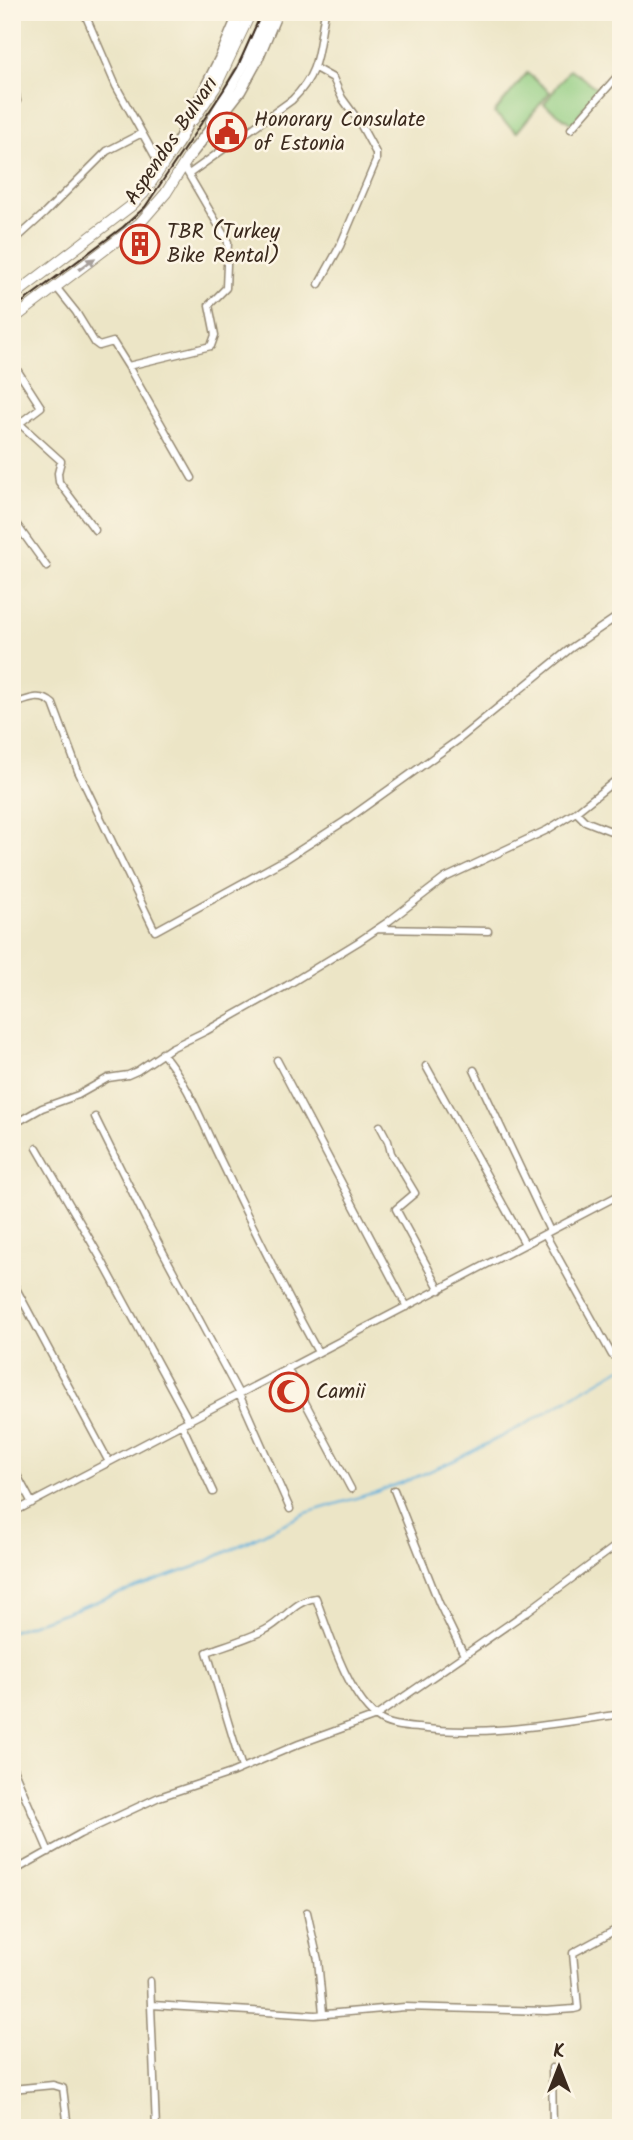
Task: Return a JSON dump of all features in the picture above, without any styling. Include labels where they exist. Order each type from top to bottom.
[{"type":"highway","points":[[177,144],[220,59],[240,12]]},
{"type":"highway","points":[[191,153],[240,91],[256,62],[277,12]]},
{"type":"main road","name":"Aspendos Bulvarı","points":[[12,297],[131,206],[144,193],[215,88],[251,12]]},
{"type":"main road","name":"Aspendos Bulvarı","points":[[12,320],[140,223],[154,209],[186,170],[191,153],[243,67],[268,12]]},
{"type":"street","points":[[12,18],[13,12]]},
{"type":"street","points":[[84,12],[116,86],[161,167]]},
{"type":"street","points":[[128,366],[211,346],[215,335],[209,305],[226,288],[228,242],[186,170],[292,100],[306,86],[315,68],[325,12]]},
{"type":"street","points":[[315,68],[333,78],[342,98],[376,153],[376,160],[340,246],[319,284]]},
{"type":"street","points":[[571,129],[621,72]]},
{"type":"street","points":[[12,73],[17,101]]},
{"type":"street","points":[[13,241],[107,151],[142,133]]},
{"type":"street","points":[[56,287],[76,312],[95,344],[99,346],[113,342],[118,348],[192,478]]},
{"type":"street","points":[[12,362],[41,407],[12,429]]},
{"type":"street","points":[[20,424],[61,461],[62,467],[58,473],[60,482],[95,530]]},
{"type":"street","points":[[12,518],[47,567]]},
{"type":"street","points":[[12,705],[37,697],[46,698],[53,704],[78,771],[155,931],[286,859],[345,821],[458,740],[571,648],[621,614]]},
{"type":"street","points":[[12,1119],[21,1120],[42,1108],[78,1095],[108,1078],[128,1075],[162,1053],[286,986],[378,929],[445,878],[547,830],[576,812],[621,776]]},
{"type":"street","points":[[576,812],[585,821],[621,835]]},
{"type":"street","points":[[378,929],[488,931]]},
{"type":"street","points":[[162,1053],[173,1065],[195,1107],[265,1252],[318,1352]]},
{"type":"street","points":[[277,1060],[407,1307]]},
{"type":"street","points":[[426,1066],[526,1244]]},
{"type":"street","points":[[474,1070],[547,1233],[612,1355]]},
{"type":"street","points":[[95,1117],[146,1220],[239,1394],[289,1509]]},
{"type":"street","points":[[380,1126],[391,1153],[415,1193],[396,1209],[440,1290]]},
{"type":"street","points":[[37,1148],[190,1421]]},
{"type":"street","points":[[12,1513],[621,1194]]},
{"type":"street","points":[[12,1281],[109,1462]]},
{"type":"street","points":[[287,1368],[351,1489]]},
{"type":"street","points":[[182,1425],[213,1492]]},
{"type":"street","points":[[12,1466],[32,1503]]},
{"type":"street","points":[[394,1490],[439,1603],[464,1655]]},
{"type":"street","points":[[12,1872],[80,1834],[159,1797],[376,1716],[528,1611],[621,1542]]},
{"type":"street","points":[[242,1768],[206,1652],[266,1630],[307,1599],[316,1598],[335,1651],[358,1697],[382,1721],[437,1731],[478,1732],[621,1714]]},
{"type":"street","points":[[12,1766],[49,1852]]},
{"type":"street","points":[[307,1912],[318,1960],[323,2013]]},
{"type":"street","points":[[152,2005],[315,2015],[405,2007],[547,2011],[574,2009],[578,2008],[573,1953],[621,1927]]},
{"type":"street","points":[[150,1982],[156,2128]]},
{"type":"street","points":[[552,2068],[553,2128]]},
{"type":"street","points":[[12,2089],[53,2085],[63,2088],[68,2128]]},
{"type":"green space","points":[[570,69],[598,89],[572,124],[544,104]]},
{"type":"green space","points":[[527,73],[550,92],[517,132],[494,113]]},
{"type":"waterway","points":[[12,1631],[195,1567],[306,1513],[414,1478],[526,1424],[621,1368]]},
{"type":"tram line","points":[[12,310],[123,227],[145,207],[237,68],[262,12]]},
{"type":"place","name":"Honorary Consulate of Estonia","points":[[227,132]]},
{"type":"place","name":"TBR (Turkey Bike Rental)","points":[[140,244]]},
{"type":"place","name":"Camii","points":[[289,1392]]}]
